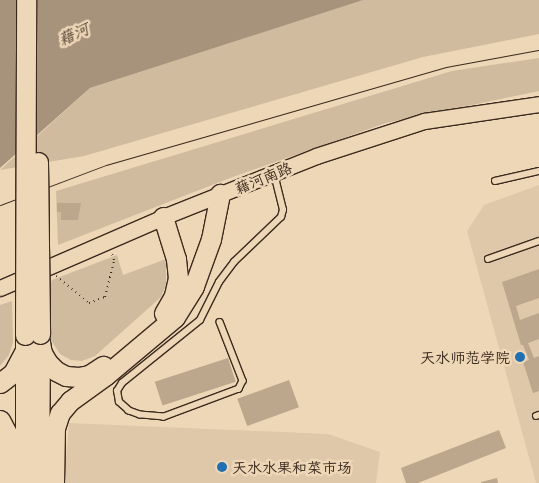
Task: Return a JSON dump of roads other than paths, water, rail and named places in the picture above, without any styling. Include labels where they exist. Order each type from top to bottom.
[{"type":"highway","points":[[26,0],[33,340],[39,483]]},
{"type":"highway","points":[[25,483],[33,340],[36,0]]},
{"type":"highway","points":[[54,483],[55,428],[60,414],[70,401],[106,375],[175,317],[194,286],[211,239],[220,194]]},
{"type":"highway","points":[[33,340],[48,363],[56,371],[66,376],[78,377],[89,375],[165,312],[174,296],[178,278],[176,259],[163,217]]},
{"type":"highway","points":[[0,383],[14,373],[33,340]]},
{"type":"highway","points":[[0,420],[9,436],[9,483]]},
{"type":"main road","name":"藉河南路","points":[[0,288],[163,217],[316,156],[424,121],[539,104]]},
{"type":"lane","points":[[495,181],[539,171]]},
{"type":"lane","points":[[220,322],[243,381],[239,389],[164,417],[140,415],[129,411],[119,402],[117,391],[122,383],[187,333],[200,320],[219,282],[234,262],[280,218],[283,210],[273,173]]},
{"type":"lane","points":[[488,259],[539,241]]},
{"type":"water","name":"藉河","points":[[0,0],[363,0],[90,88],[0,168]]},
{"type":"tram line","points":[[0,205],[106,165],[446,67],[539,50]]},
{"type":"place","name":"天水师范学院","points":[[520,357]]},
{"type":"place","name":"天水水果和菜市场","points":[[222,467]]}]
